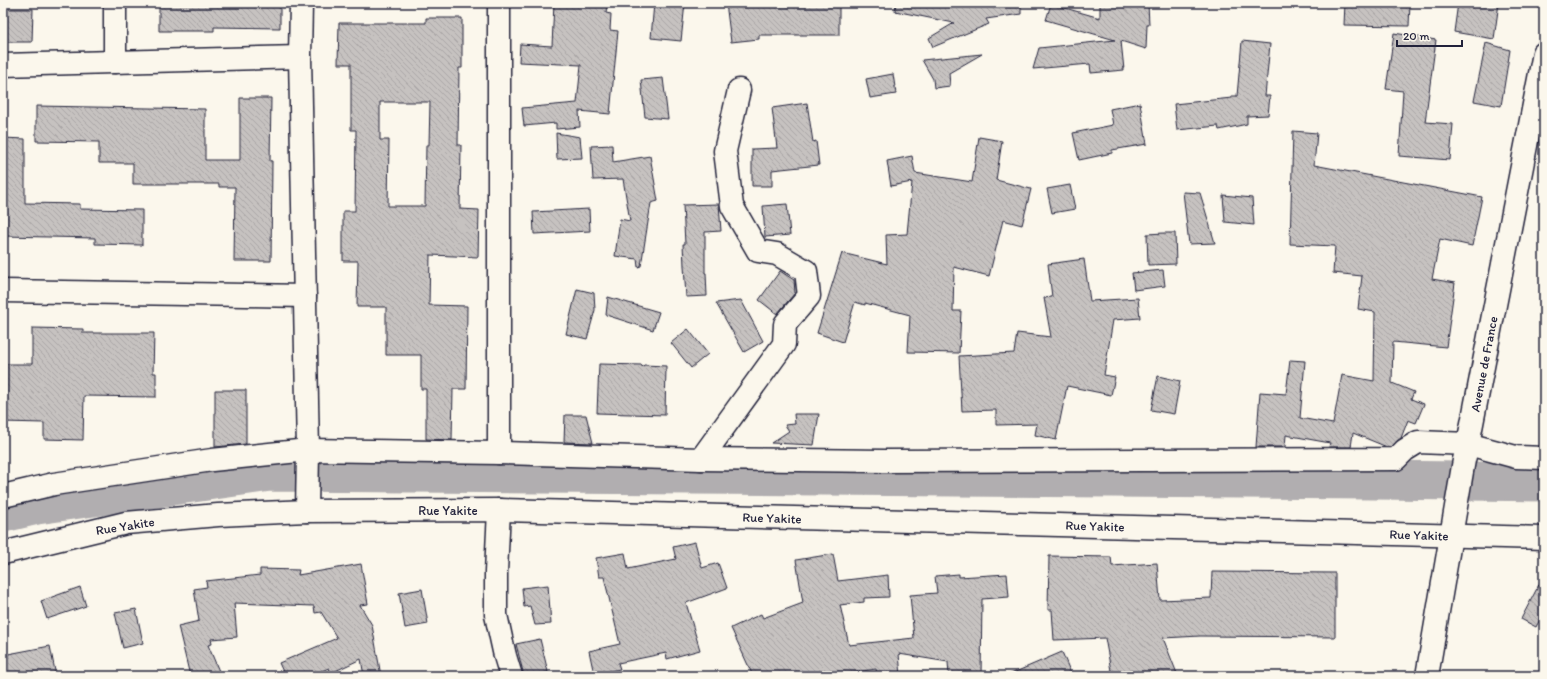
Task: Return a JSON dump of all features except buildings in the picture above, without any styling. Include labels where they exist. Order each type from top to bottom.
[{"type":"street","points":[[115,3],[115,62]]},
{"type":"street","points":[[301,3],[300,57],[308,457],[307,511]]},
{"type":"street","points":[[499,453],[500,3]]},
{"type":"street","name":"Avenue de France","points":[[1427,676],[1466,452],[1544,53]]},
{"type":"street","points":[[3,65],[300,57]]},
{"type":"street","points":[[701,458],[784,344],[785,324],[809,296],[806,271],[777,254],[758,251],[732,206],[725,151],[739,90]]},
{"type":"street","points":[[3,291],[305,296]]},
{"type":"street","points":[[3,496],[54,484],[188,464],[308,457],[499,453],[884,461],[1396,459],[1405,450],[1418,442],[1466,452],[1544,458]]},
{"type":"street","points":[[499,510],[496,572],[496,615],[505,656],[512,676]]},
{"type":"street","name":"Rue Yakite","points":[[3,553],[126,523],[218,515],[307,511],[499,510],[1544,538]]},
{"type":"waterway","points":[[3,513],[37,505],[270,472],[1544,482]]}]
